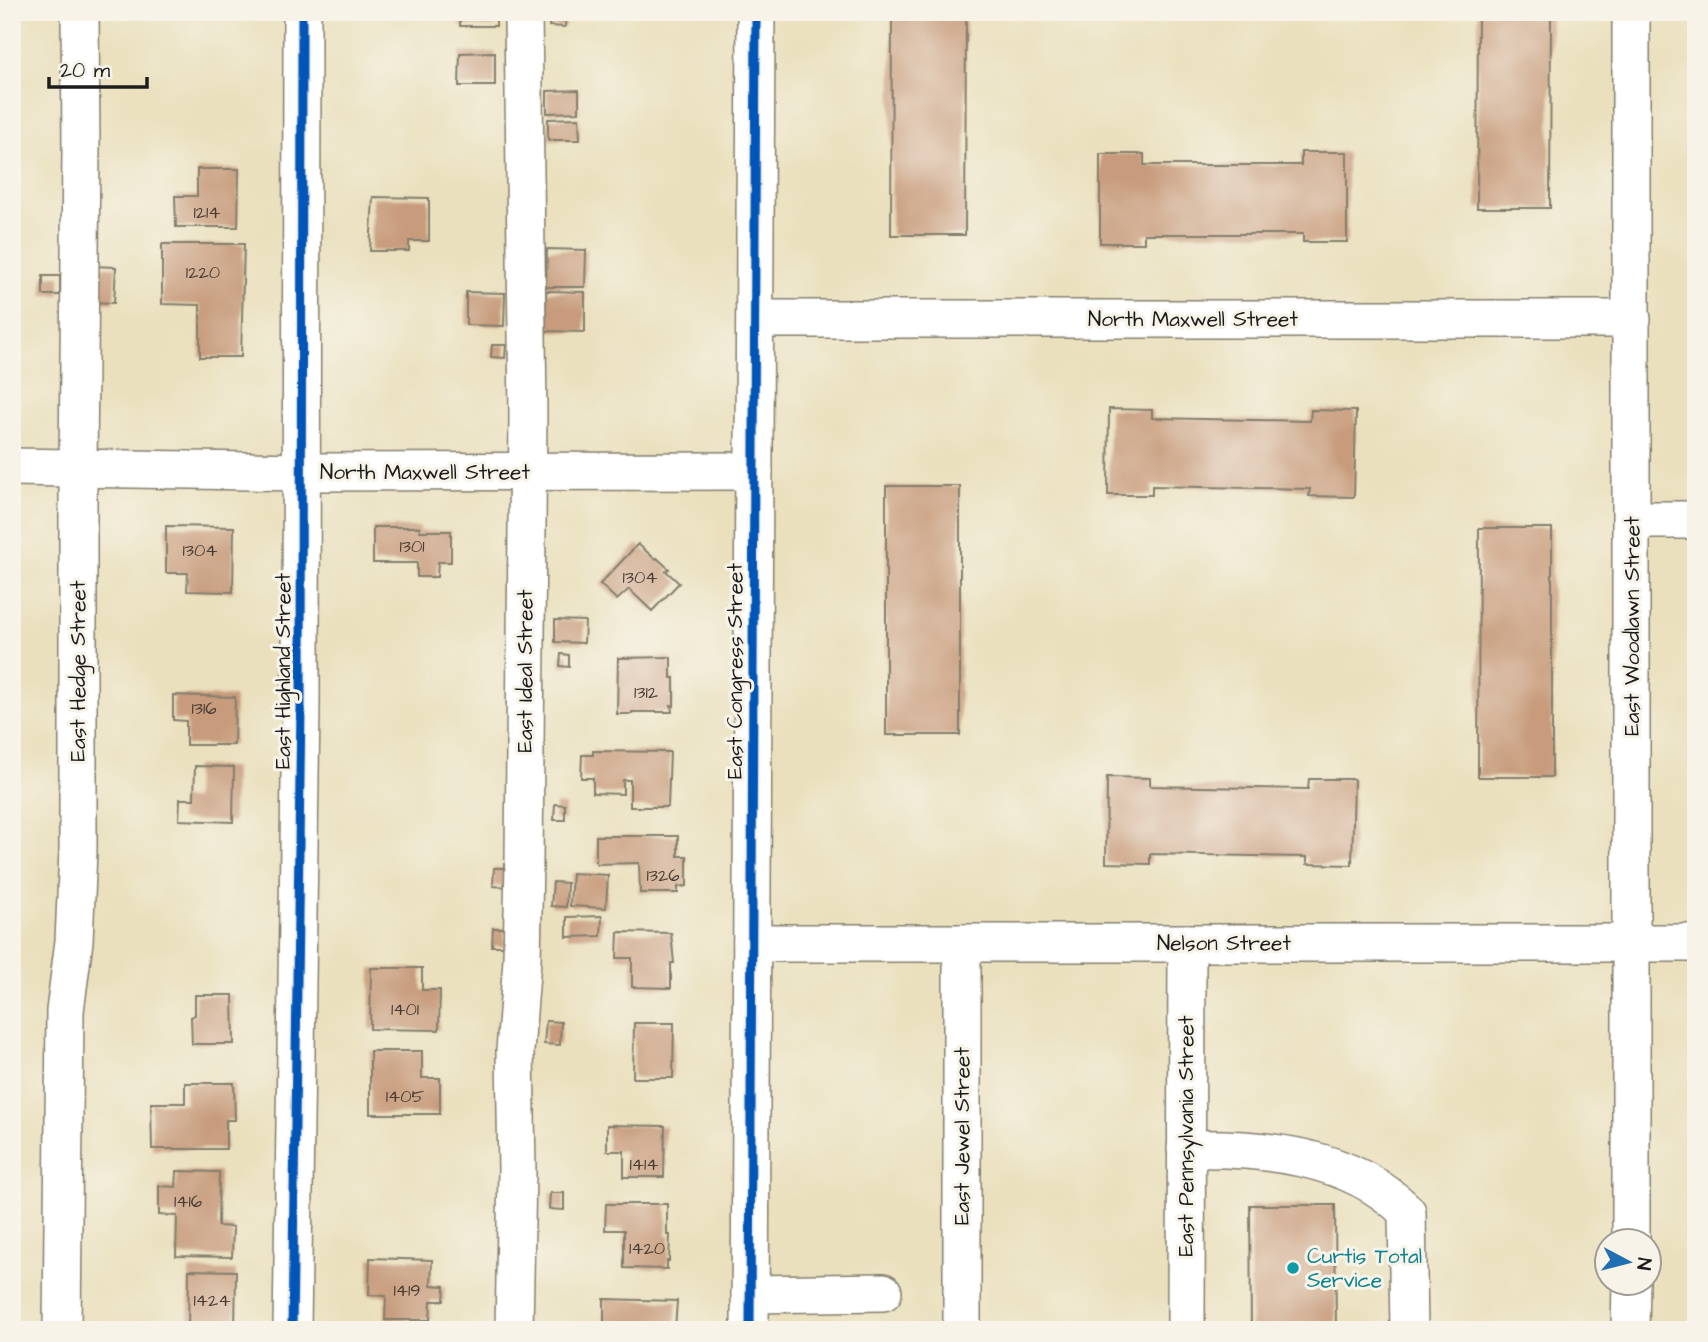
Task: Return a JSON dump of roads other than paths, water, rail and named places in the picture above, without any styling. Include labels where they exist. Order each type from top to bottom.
[{"type":"street","name":"East Hedge Street","points":[[62,1330],[65,1011],[74,941],[78,851],[80,12]]},
{"type":"street","name":"East Highland Street","points":[[292,1330],[301,707],[302,12]]},
{"type":"street","name":"East Ideal Street","points":[[514,1330],[517,1171],[515,1051],[522,960],[524,862],[528,414],[523,12]]},
{"type":"street","name":"East Congress Street","points":[[750,1330],[756,12]]},
{"type":"street","name":"East Woodlawn Street","points":[[1631,12],[1631,1226]]},
{"type":"street","name":"North Maxwell Street","points":[[755,319],[1632,319]]},
{"type":"street","name":"North Maxwell Street","points":[[12,467],[301,472],[754,471]]},
{"type":"street","points":[[1632,520],[1696,520]]},
{"type":"street","name":"Nelson Street","points":[[752,943],[1696,943]]},
{"type":"street","name":"East Jewel Street","points":[[962,943],[962,1330]]},
{"type":"street","name":"East Pennsylvania Street","points":[[1186,943],[1186,1330]]},
{"type":"street","points":[[1186,1149],[1227,1148],[1302,1157],[1329,1164],[1389,1194],[1407,1212],[1409,1330]]},
{"type":"street","points":[[750,1294],[883,1292]]},
{"type":"street","points":[[1630,1330],[1631,1296]]},
{"type":"place","name":"Curtis Total Service","points":[[1293,1268]]}]
